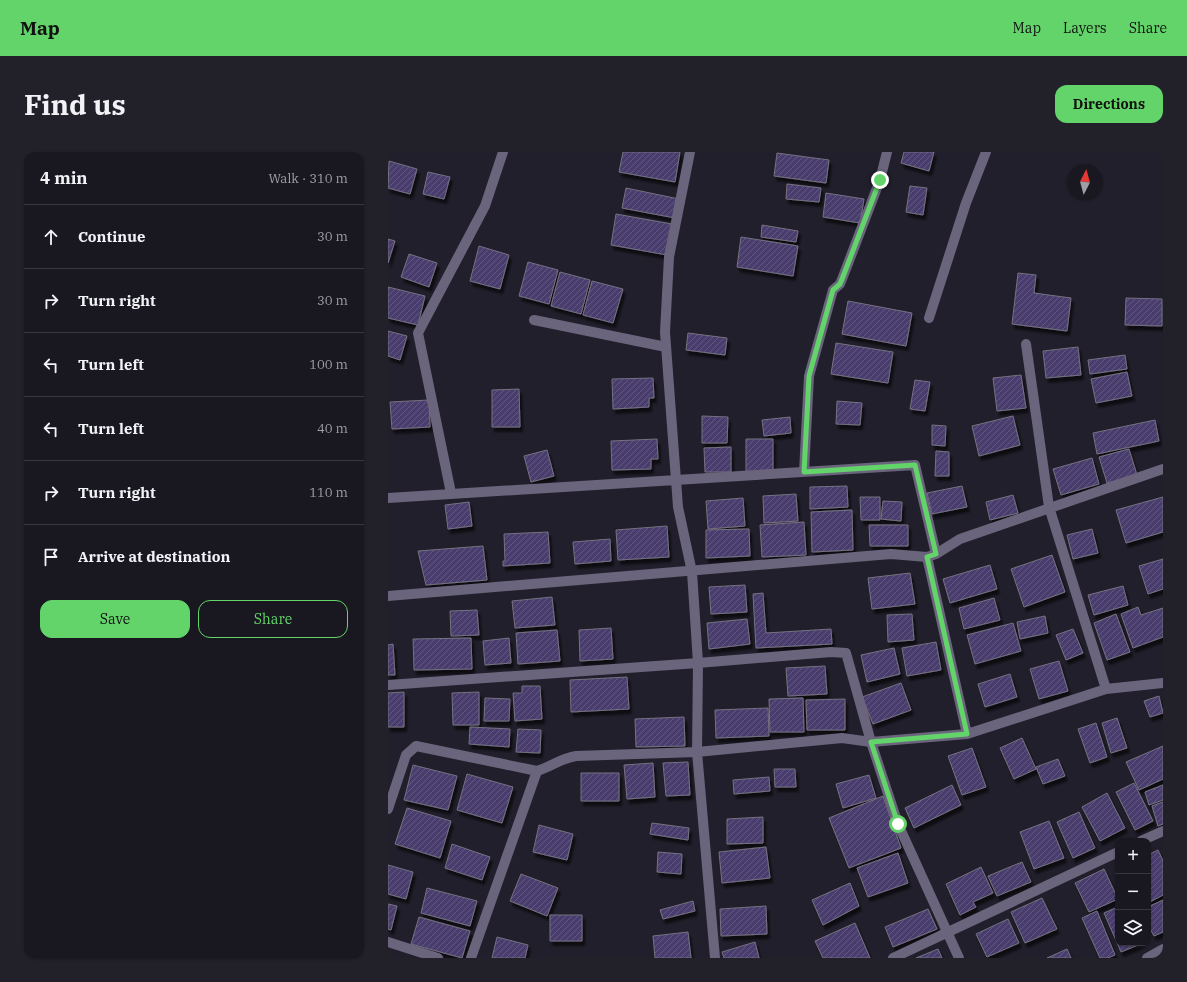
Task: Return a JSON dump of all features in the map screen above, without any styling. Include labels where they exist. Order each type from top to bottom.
[{"type":"street","points":[[451,493],[418,333],[485,206],[502,152]]},
{"type":"street","points":[[690,152],[669,257],[665,332],[678,507],[692,572],[698,663],[697,752],[715,958]]},
{"type":"street","points":[[804,472],[809,376],[833,290],[840,284],[844,274],[880,180],[886,152]]},
{"type":"street","points":[[929,318],[966,203],[986,152]]},
{"type":"street","points":[[534,320],[666,347]]},
{"type":"street","points":[[1026,344],[1049,507],[1106,689]]},
{"type":"street","points":[[388,498],[915,465],[967,734]]},
{"type":"street","points":[[388,596],[692,572],[891,554],[932,555],[960,539],[1049,507],[1163,469]]},
{"type":"street","points":[[388,685],[830,652],[846,653],[871,742],[898,824],[960,958]]},
{"type":"street","points":[[388,809],[406,756],[416,746],[537,771],[551,767],[561,759],[576,756],[697,752],[842,738],[871,742],[967,734],[1106,689],[1162,685]]},
{"type":"street","points":[[471,958],[537,771]]},
{"type":"street","points":[[1148,838],[1163,831]]},
{"type":"street","points":[[893,958],[949,933],[1115,853]]},
{"type":"street","points":[[388,942],[438,958]]},
{"type":"street","points":[[1147,958],[1163,949]]},
{"type":"building","points":[[623,152],[680,152],[675,182],[619,172]]},
{"type":"building","points":[[904,152],[934,152],[929,171],[901,163]]},
{"type":"building","points":[[777,153],[829,160],[826,183],[774,176]]},
{"type":"building","points":[[389,161],[417,169],[410,194],[388,188]]},
{"type":"building","points":[[428,172],[450,177],[444,199],[423,194]]},
{"type":"building","points":[[787,184],[821,188],[819,202],[786,199]]},
{"type":"building","points":[[910,186],[927,188],[923,215],[906,212]]},
{"type":"building","points":[[626,188],[679,199],[675,218],[622,208]]},
{"type":"building","points":[[826,193],[864,199],[860,223],[823,217]]},
{"type":"building","points":[[616,214],[672,224],[667,255],[611,245]]},
{"type":"building","points":[[762,225],[798,231],[796,242],[761,237]]},
{"type":"building","points":[[741,237],[798,246],[793,276],[737,267]]},
{"type":"building","points":[[388,239],[395,241],[388,263]]},
{"type":"building","points":[[479,246],[509,255],[500,289],[470,281]]},
{"type":"building","points":[[409,254],[437,263],[429,287],[401,277]]},
{"type":"building","points":[[528,262],[558,270],[549,304],[519,296]]},
{"type":"building","points":[[560,272],[590,280],[581,314],[551,306]]},
{"type":"building","points":[[1018,273],[1036,275],[1034,293],[1071,298],[1067,331],[1012,324]]},
{"type":"building","points":[[592,281],[623,289],[613,323],[583,315]]},
{"type":"building","points":[[388,287],[425,296],[418,325],[388,318]]},
{"type":"building","points":[[1126,298],[1162,299],[1162,326],[1125,325]]},
{"type":"building","points":[[848,301],[912,313],[906,346],[842,334]]},
{"type":"building","points":[[388,331],[407,336],[400,360],[388,356]]},
{"type":"building","points":[[688,333],[727,338],[725,355],[686,350]]},
{"type":"building","points":[[836,343],[893,352],[888,383],[831,374]]},
{"type":"building","points":[[1078,347],[1081,375],[1046,378],[1043,351]]},
{"type":"building","points":[[1125,355],[1127,369],[1090,374],[1088,360]]},
{"type":"building","points":[[1127,372],[1132,396],[1096,403],[1091,379]]},
{"type":"building","points":[[1021,375],[1026,408],[997,411],[993,378]]},
{"type":"building","points":[[653,378],[654,398],[649,398],[649,407],[613,409],[612,379]]},
{"type":"building","points":[[915,380],[930,382],[925,411],[910,409]]},
{"type":"building","points":[[519,389],[520,427],[492,427],[492,390]]},
{"type":"building","points":[[429,400],[430,427],[392,429],[390,402]]},
{"type":"building","points":[[837,401],[862,403],[860,425],[836,424]]},
{"type":"building","points":[[702,416],[728,417],[727,443],[702,443]]},
{"type":"building","points":[[1013,416],[1020,445],[979,456],[972,426]]},
{"type":"building","points":[[790,417],[791,433],[764,436],[762,420]]},
{"type":"building","points":[[1155,420],[1159,441],[1097,454],[1093,433]]},
{"type":"building","points":[[932,425],[946,426],[945,446],[932,445]]},
{"type":"building","points":[[657,439],[658,459],[651,459],[651,469],[612,470],[611,441]]},
{"type":"building","points":[[746,439],[773,439],[773,473],[746,474]]},
{"type":"building","points":[[731,447],[731,472],[705,472],[704,448]]},
{"type":"building","points":[[1129,449],[1137,475],[1107,483],[1099,457]]},
{"type":"building","points":[[547,450],[554,476],[531,482],[524,456]]},
{"type":"building","points":[[936,451],[949,452],[949,476],[935,476]]},
{"type":"building","points":[[1092,458],[1099,484],[1061,495],[1053,469]]},
{"type":"building","points":[[847,486],[848,507],[810,509],[810,487]]},
{"type":"building","points":[[962,486],[967,507],[932,514],[927,493]]},
{"type":"building","points":[[796,494],[798,521],[764,523],[763,496]]},
{"type":"building","points":[[1013,495],[1018,513],[990,520],[986,502]]},
{"type":"building","points":[[860,497],[880,497],[880,520],[861,520]]},
{"type":"building","points":[[1163,497],[1163,532],[1126,543],[1116,510]]},
{"type":"building","points":[[743,498],[745,526],[708,529],[706,501]]},
{"type":"building","points":[[883,501],[902,502],[901,521],[881,519]]},
{"type":"building","points":[[469,502],[472,526],[448,529],[445,505]]},
{"type":"building","points":[[852,510],[853,550],[812,552],[811,512]]},
{"type":"building","points":[[804,522],[806,555],[762,557],[760,525]]},
{"type":"building","points":[[869,525],[908,525],[908,546],[870,546]]},
{"type":"building","points":[[667,526],[669,557],[618,560],[616,530]]},
{"type":"building","points":[[749,529],[750,556],[706,558],[706,530]]},
{"type":"building","points":[[1092,529],[1098,553],[1073,559],[1067,535]]},
{"type":"building","points":[[548,532],[550,563],[503,566],[503,561],[505,561],[504,534]]},
{"type":"building","points":[[610,539],[611,561],[575,564],[573,542]]},
{"type":"building","points":[[483,546],[487,580],[426,585],[418,551]]},
{"type":"building","points":[[1052,555],[1065,592],[1024,607],[1011,569]]},
{"type":"building","points":[[1163,559],[1163,589],[1148,594],[1139,566]]},
{"type":"building","points":[[990,565],[997,589],[950,603],[943,579]]},
{"type":"building","points":[[910,573],[915,604],[872,609],[868,578]]},
{"type":"building","points":[[745,585],[747,612],[711,614],[709,587]]},
{"type":"building","points":[[1123,586],[1128,605],[1094,615],[1088,595]]},
{"type":"building","points":[[763,593],[766,633],[831,629],[832,644],[756,648],[753,594]]},
{"type":"building","points":[[552,597],[555,625],[515,628],[512,601]]},
{"type":"building","points":[[994,598],[1000,620],[964,629],[959,608]]},
{"type":"building","points":[[1138,607],[1141,615],[1163,608],[1163,637],[1133,648],[1121,614]]},
{"type":"building","points":[[477,610],[479,635],[451,636],[450,611]]},
{"type":"building","points":[[912,614],[914,640],[888,642],[887,615]]},
{"type":"building","points":[[1116,614],[1130,652],[1107,660],[1094,623]]},
{"type":"building","points":[[1045,616],[1048,633],[1020,639],[1017,622]]},
{"type":"building","points":[[747,619],[750,644],[709,649],[707,623]]},
{"type":"building","points":[[1013,623],[1021,651],[975,664],[967,635]]},
{"type":"building","points":[[611,628],[613,659],[580,661],[579,630]]},
{"type":"building","points":[[1073,629],[1083,653],[1066,660],[1056,635]]},
{"type":"building","points":[[557,630],[560,661],[518,664],[516,633]]},
{"type":"building","points":[[471,638],[472,669],[414,670],[413,639]]},
{"type":"building","points":[[509,638],[511,663],[485,665],[483,641]]},
{"type":"building","points":[[936,642],[941,670],[907,676],[902,648]]},
{"type":"building","points":[[393,644],[395,675],[388,675],[388,645]]},
{"type":"building","points":[[894,648],[900,674],[867,682],[861,655]]},
{"type":"building","points":[[1059,661],[1068,691],[1039,699],[1030,669]]},
{"type":"building","points":[[825,666],[827,694],[788,696],[786,668]]},
{"type":"building","points":[[1010,674],[1017,697],[985,707],[978,684]]},
{"type":"building","points":[[627,677],[629,709],[571,712],[570,680]]},
{"type":"building","points":[[901,683],[911,710],[873,724],[862,697]]},
{"type":"building","points":[[522,686],[540,686],[542,719],[515,721],[513,693],[522,693]]},
{"type":"building","points":[[404,692],[404,727],[388,727],[388,693]]},
{"type":"building","points":[[479,692],[479,725],[453,725],[452,693]]},
{"type":"building","points":[[1159,696],[1163,713],[1150,717],[1144,701]]},
{"type":"building","points":[[485,698],[510,699],[509,721],[484,721]]},
{"type":"building","points":[[803,698],[804,732],[770,732],[769,699]]},
{"type":"building","points":[[845,699],[845,730],[807,730],[806,700]]},
{"type":"building","points":[[768,708],[769,736],[716,738],[715,710]]},
{"type":"building","points":[[684,717],[685,746],[636,747],[635,719]]},
{"type":"building","points":[[1117,718],[1127,748],[1111,753],[1102,723]]},
{"type":"building","points":[[1096,723],[1107,757],[1090,763],[1078,729]]},
{"type":"building","points":[[470,727],[510,729],[509,747],[469,744]]},
{"type":"building","points":[[518,729],[541,730],[540,753],[516,752]]},
{"type":"building","points":[[1022,738],[1036,769],[1014,779],[1000,748]]},
{"type":"building","points":[[1163,746],[1163,779],[1139,790],[1126,762]]},
{"type":"building","points":[[972,748],[986,787],[962,795],[948,756]]},
{"type":"building","points":[[1058,759],[1065,776],[1043,784],[1036,767]]},
{"type":"building","points":[[688,762],[690,795],[666,796],[663,763]]},
{"type":"building","points":[[653,763],[655,797],[627,799],[624,765]]},
{"type":"building","points":[[413,765],[457,776],[448,810],[404,800]]},
{"type":"building","points":[[774,769],[795,769],[796,787],[775,787]]},
{"type":"building","points":[[581,773],[619,773],[619,801],[581,801]]},
{"type":"building","points":[[467,774],[513,787],[502,823],[457,810]]},
{"type":"building","points":[[869,775],[876,798],[843,808],[836,784]]},
{"type":"building","points":[[769,777],[770,791],[734,794],[733,780]]},
{"type":"building","points":[[1134,783],[1153,821],[1135,830],[1116,792]]},
{"type":"building","points":[[952,785],[961,805],[914,828],[905,808]]},
{"type":"building","points":[[1163,785],[1163,800],[1149,805],[1145,792]]},
{"type":"building","points":[[1107,793],[1125,828],[1100,841],[1082,807]]},
{"type":"building","points":[[883,796],[901,848],[849,868],[829,818]]},
{"type":"building","points":[[1163,802],[1163,824],[1158,826],[1152,806]]},
{"type":"building","points":[[407,808],[451,821],[440,858],[395,844]]},
{"type":"building","points":[[1079,812],[1095,848],[1073,858],[1057,822]]},
{"type":"building","points":[[763,817],[763,843],[727,844],[727,819]]},
{"type":"building","points":[[1049,821],[1064,858],[1034,869],[1020,832]]},
{"type":"building","points":[[652,823],[689,828],[688,840],[650,834]]},
{"type":"building","points":[[539,825],[573,834],[567,860],[533,852]]},
{"type":"building","points":[[452,844],[490,857],[482,880],[445,868]]},
{"type":"building","points":[[766,847],[770,878],[722,883],[719,852]]},
{"type":"building","points":[[1158,850],[1163,861],[1163,895],[1151,901],[1151,874],[1151,854]]},
{"type":"building","points":[[658,852],[682,854],[681,874],[657,872]]},
{"type":"building","points":[[898,853],[908,883],[868,897],[857,868]]},
{"type":"building","points":[[1022,862],[1031,882],[997,896],[988,876]]},
{"type":"building","points":[[388,865],[413,872],[406,899],[388,894]]},
{"type":"building","points":[[981,867],[993,893],[973,902],[976,907],[960,915],[946,884]]},
{"type":"building","points":[[1104,869],[1115,893],[1115,900],[1089,912],[1075,883]]},
{"type":"building","points":[[521,874],[558,888],[547,916],[510,901]]},
{"type":"building","points":[[850,883],[859,906],[823,925],[812,900]]},
{"type":"building","points":[[427,888],[477,901],[470,926],[421,913]]},
{"type":"building","points":[[1042,898],[1057,929],[1025,943],[1011,912]]},
{"type":"building","points":[[1163,900],[1163,932],[1154,936],[1151,930],[1151,906]]},
{"type":"building","points":[[693,901],[695,911],[663,919],[660,910]]},
{"type":"building","points":[[388,904],[397,906],[391,930],[388,929]]},
{"type":"building","points":[[766,906],[767,934],[721,936],[720,909]]},
{"type":"building","points":[[1115,908],[1115,938],[1104,913]]},
{"type":"building","points":[[928,909],[937,929],[893,947],[885,927]]},
{"type":"building","points":[[1097,911],[1115,955],[1108,958],[1100,958],[1082,918]]},
{"type":"building","points":[[550,915],[582,915],[582,941],[550,941]]},
{"type":"building","points":[[419,917],[470,931],[462,958],[411,944]]},
{"type":"building","points":[[1008,919],[1019,943],[987,957],[976,934]]},
{"type":"building","points":[[855,923],[870,958],[823,958],[815,941]]},
{"type":"building","points":[[688,932],[691,958],[655,958],[653,936]]},
{"type":"building","points":[[497,937],[528,945],[525,958],[492,958]]},
{"type":"building","points":[[755,942],[759,958],[724,958],[722,952]]},
{"type":"building","points":[[1118,946],[1136,946],[1121,952]]},
{"type":"building","points":[[938,949],[942,958],[916,958]]},
{"type":"building","points":[[1067,949],[1071,958],[1047,958]]},
{"type":"route","points":[[880,180],[840,284],[833,290],[809,376],[804,472],[915,465],[936,554],[927,557],[967,734],[871,742],[898,824]]}]
